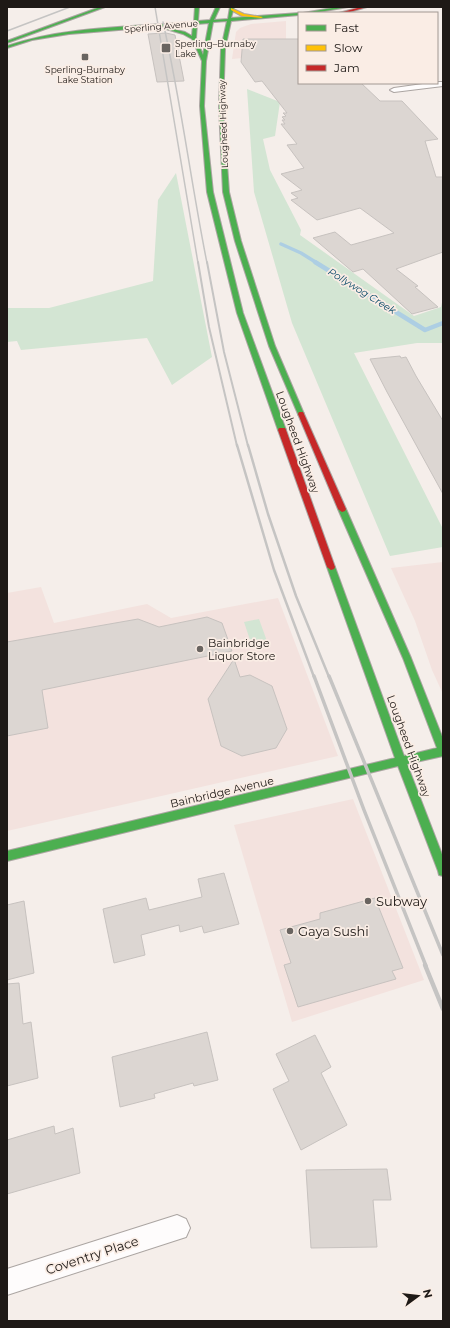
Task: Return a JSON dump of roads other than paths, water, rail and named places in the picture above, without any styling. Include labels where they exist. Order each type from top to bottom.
[{"type":"main road","points":[[7,42],[45,28],[52,27],[103,7]]},
{"type":"main road","points":[[197,7],[194,25],[194,38],[204,61]]},
{"type":"main road","name":"Lougheed Highway","points":[[218,7],[211,24],[204,61],[202,106],[210,192],[240,312],[401,761],[443,871]]},
{"type":"main road","points":[[312,12],[346,7]]},
{"type":"main road","points":[[345,12],[365,7]]},
{"type":"main road","points":[[232,8],[243,15],[261,18]]},
{"type":"main road","name":"Lougheed Highway","points":[[232,8],[223,49],[221,107],[226,192],[238,240],[272,346],[407,658],[443,752]]},
{"type":"main road","name":"Sperling Avenue","points":[[228,23],[298,14]]},
{"type":"main road","name":"Sperling Avenue","points":[[7,46],[47,38],[194,25],[298,18]]},
{"type":"main road","name":"Sperling Avenue","points":[[47,38],[168,29],[194,25]]},
{"type":"main road","points":[[47,38],[46,32],[52,27]]},
{"type":"main road","points":[[168,29],[184,33],[194,38]]},
{"type":"main road","name":"Bainbridge Avenue","points":[[7,856],[443,752]]},
{"type":"street","points":[[394,90],[437,84]]},
{"type":"street","name":"Coventry Place","points":[[7,1282],[177,1228]]},
{"type":"waterway","name":"Pollywog Creek","points":[[281,244],[301,253],[317,263]]},
{"type":"waterway","name":"Pollywog Creek","points":[[315,262],[425,330],[443,323]]},
{"type":"railway","points":[[7,31],[70,7]]},
{"type":"railway","points":[[155,7],[198,263]]},
{"type":"railway","points":[[163,22],[207,263]]},
{"type":"railway","points":[[198,262],[209,327],[237,446]]},
{"type":"railway","points":[[207,262],[224,352],[248,446]]},
{"type":"railway","points":[[237,445],[274,570],[314,677]]},
{"type":"railway","points":[[248,445],[268,514],[296,596],[329,677]]},
{"type":"railway","points":[[314,676],[364,810],[426,966]]},
{"type":"railway","points":[[329,676],[443,955]]},
{"type":"railway","points":[[425,965],[443,1009]]},
{"type":"place","name":"Sperling–Burnaby Lake","points":[[166,48]]},
{"type":"place","name":"Sperling-Burnaby Lake Station","points":[[85,57]]},
{"type":"place","name":"Bainbridge Liquor Store","points":[[200,649]]},
{"type":"place","name":"Subway","points":[[368,901]]},
{"type":"place","name":"Gaya Sushi","points":[[290,931]]}]
